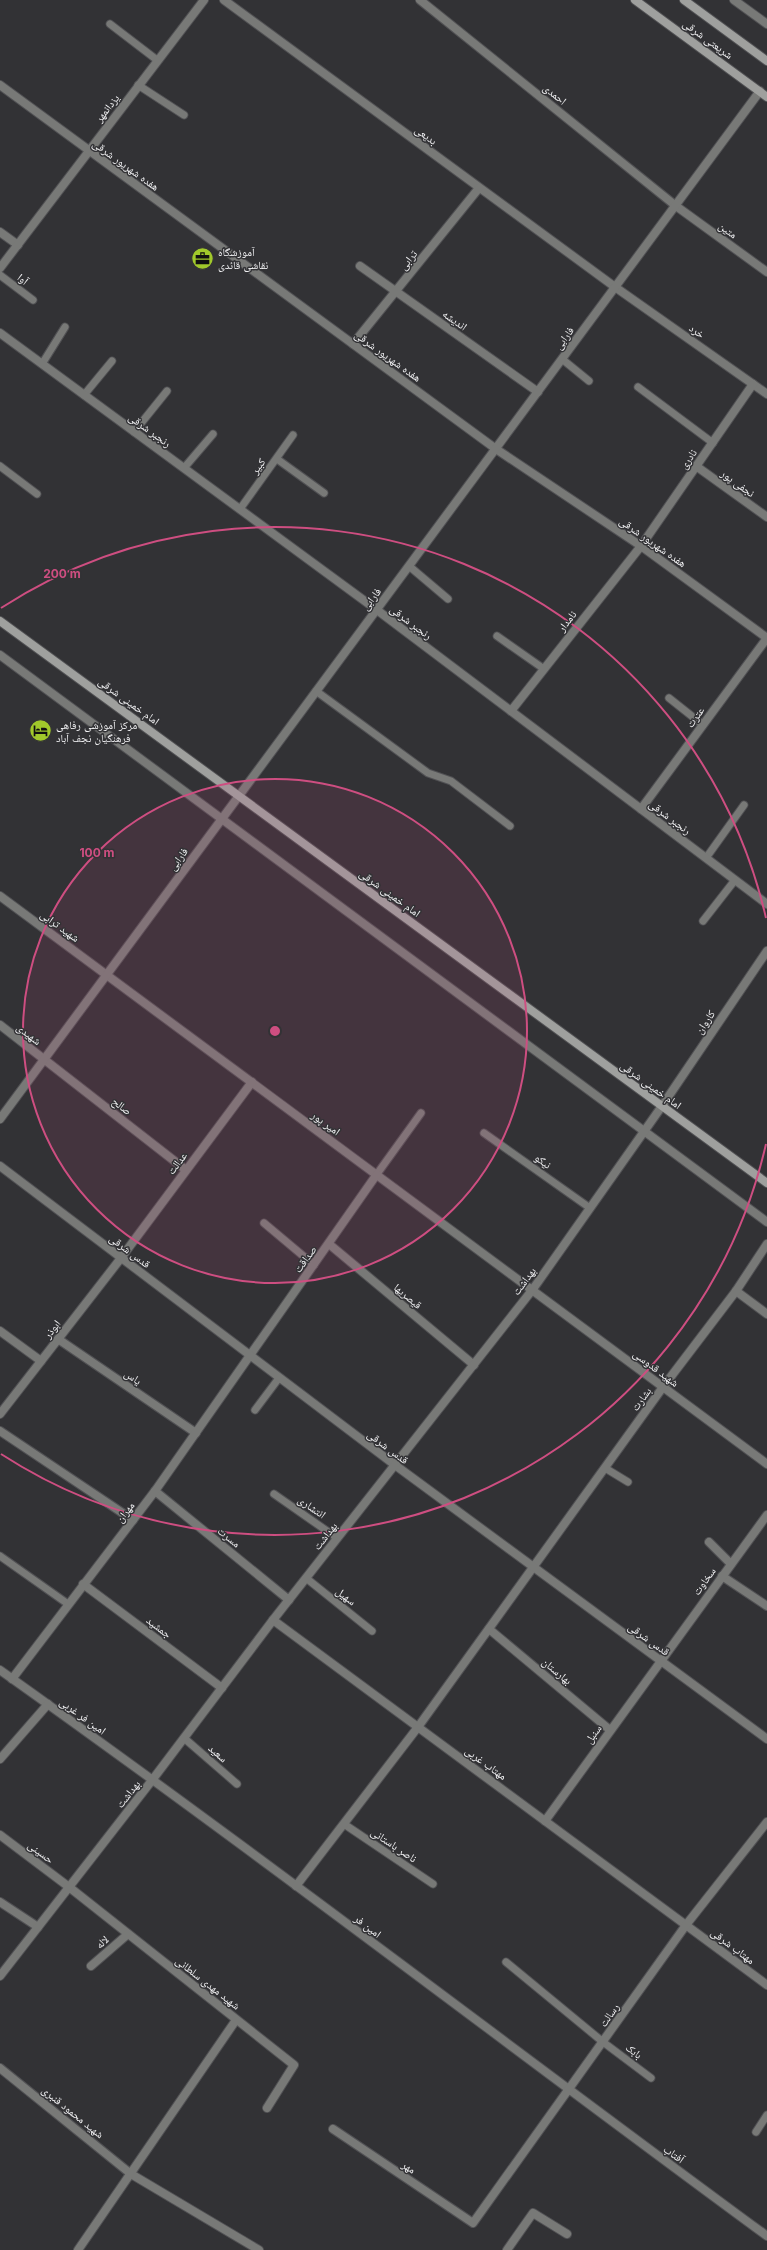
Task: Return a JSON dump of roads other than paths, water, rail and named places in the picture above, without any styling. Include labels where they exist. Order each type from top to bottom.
[{"type":"main road","name":"شریعتی شرقی","points":[[636,0],[767,97]]},
{"type":"main road","name":"شریعتی شرقی","points":[[684,0],[767,60]]},
{"type":"main road","name":"امام خمینی شرقی","points":[[0,620],[767,1183]]},
{"type":"street","name":"یزدانمهر","points":[[0,268],[138,84],[204,0]]},
{"type":"street","name":"بدیعی","points":[[224,0],[615,287]]},
{"type":"street","name":"احمدی","points":[[420,0],[676,206]]},
{"type":"street","points":[[734,0],[767,24]]},
{"type":"street","name":"هفده شهریور شرقی","points":[[0,85],[496,449],[641,546],[767,638]]},
{"type":"street","name":"فارابی","points":[[0,1119],[760,91]]},
{"type":"street","name":"ترابی","points":[[353,344],[397,292],[479,188]]},
{"type":"street","name":"متین","points":[[676,206],[767,272]]},
{"type":"street","points":[[0,232],[18,244]]},
{"type":"street","name":"اندیشه","points":[[360,266],[538,392]]},
{"type":"street","name":"خرد","points":[[615,287],[767,394]]},
{"type":"street","name":"رنجبر شرقی","points":[[0,333],[377,610],[767,904]]},
{"type":"street","name":"نادری","points":[[641,546],[753,384]]},
{"type":"street","name":"نجفی پور","points":[[696,466],[767,518]]},
{"type":"street","name":"نامدار","points":[[511,711],[641,546]]},
{"type":"street","name":"عترت","points":[[641,809],[767,638]]},
{"type":"street","points":[[0,655],[767,1222]]},
{"type":"street","name":"شهید ترابی","points":[[0,896],[107,974]]},
{"type":"street","name":"کاروان","points":[[662,1106],[767,951]]},
{"type":"street","name":"امیر پور","points":[[107,974],[533,1289]]},
{"type":"street","name":"شهیدی","points":[[0,1025],[44,1060]]},
{"type":"street","name":"صالح","points":[[44,1060],[186,1170]]},
{"type":"street","name":"عدالت","points":[[121,1258],[252,1082]]},
{"type":"street","name":"بهداشت","points":[[0,1976],[153,1779],[273,1620],[533,1289],[662,1106]]},
{"type":"street","name":"قدس شرقی","points":[[0,1166],[394,1466],[767,1739]]},
{"type":"street","name":"صداقت","points":[[250,1356],[329,1244],[376,1174]]},
{"type":"street","name":"قیصریها","points":[[329,1244],[474,1365]]},
{"type":"street","name":"بشارت","points":[[534,1568],[663,1387],[736,1290],[767,1244]]},
{"type":"street","name":"ابوذر","points":[[0,1414],[121,1258]]},
{"type":"street","name":"شهید قدوسی","points":[[533,1289],[767,1464]]},
{"type":"street","points":[[736,1290],[767,1314]]},
{"type":"street","points":[[0,1331],[41,1361]]},
{"type":"street","name":"یاس","points":[[58,1339],[196,1433]]},
{"type":"street","name":"مهران","points":[[12,1679],[155,1491],[250,1356]]},
{"type":"street","points":[[0,1431],[133,1520]]},
{"type":"street","name":"مسرت","points":[[155,1491],[289,1600]]},
{"type":"street","name":"سخاوت","points":[[660,1660],[767,1515]]},
{"type":"street","points":[[709,1542],[731,1564]]},
{"type":"street","points":[[296,1886],[418,1727],[534,1568]]},
{"type":"street","points":[[722,1576],[767,1606]]},
{"type":"street","name":"جمشید","points":[[83,1584],[222,1688]]},
{"type":"street","name":"مهتاب غربی","points":[[273,1620],[686,1924]]},
{"type":"street","name":"بهارستان","points":[[490,1629],[610,1730]]},
{"type":"street","name":"سنبل","points":[[545,1821],[660,1660]]},
{"type":"street","name":"امین فر غربی","points":[[0,1670],[153,1779]]},
{"type":"street","points":[[0,1759],[48,1704]]},
{"type":"street","name":"امین فر","points":[[153,1779],[569,2091]]},
{"type":"street","name":"رسالت","points":[[473,2223],[569,2091],[686,1924],[767,1822]]},
{"type":"street","name":"حسینی","points":[[0,1835],[69,1887]]},
{"type":"street","name":"شهید مهدی سلطانی","points":[[69,1887],[294,2065],[267,2108]]},
{"type":"street","points":[[0,1902],[38,1927]]},
{"type":"street","name":"مهتاب شرقی","points":[[686,1924],[767,1985]]},
{"type":"street","name":"لاله","points":[[91,1966],[128,1934]]},
{"type":"street","points":[[78,2250],[236,2020]]},
{"type":"street","name":"شهید محمود قنبری","points":[[0,2068],[131,2174],[259,2250]]},
{"type":"street","name":"آفتاب","points":[[569,2091],[767,2236]]},
{"type":"street","name":"مهر","points":[[333,2129],[473,2223]]},
{"type":"street","points":[[507,2250],[533,2214],[567,2234]]},
{"type":"lane","points":[[110,24],[157,60]]},
{"type":"lane","points":[[138,84],[184,115]]},
{"type":"lane","name":"آوا","points":[[0,275],[33,300]]},
{"type":"lane","points":[[42,364],[65,327]]},
{"type":"lane","points":[[562,359],[589,381]]},
{"type":"lane","points":[[84,395],[112,361]]},
{"type":"lane","points":[[638,387],[713,443]]},
{"type":"lane","points":[[134,432],[167,391]]},
{"type":"lane","points":[[184,468],[213,434]]},
{"type":"lane","name":"کبیر","points":[[240,509],[293,435]]},
{"type":"lane","points":[[276,459],[324,493]]},
{"type":"lane","points":[[0,466],[37,494]]},
{"type":"lane","points":[[409,566],[448,599]]},
{"type":"lane","points":[[497,636],[544,669]]},
{"type":"lane","points":[[316,691],[428,773],[451,781],[510,826]]},
{"type":"lane","points":[[669,698],[703,725]]},
{"type":"lane","points":[[706,858],[744,805]]},
{"type":"lane","points":[[704,920],[735,880]]},
{"type":"lane","points":[[376,1174],[421,1113]]},
{"type":"lane","name":"نیکو","points":[[484,1133],[590,1208]]},
{"type":"lane","points":[[264,1223],[314,1265]]},
{"type":"lane","points":[[255,1410],[279,1378]]},
{"type":"lane","points":[[605,1468],[628,1482]]},
{"type":"lane","name":"انتشاری","points":[[274,1494],[337,1538]]},
{"type":"lane","points":[[0,1556],[68,1604]]},
{"type":"lane","name":"سهیل","points":[[306,1578],[372,1631]]},
{"type":"lane","name":"سعید","points":[[184,1738],[237,1784]]},
{"type":"lane","name":"ناصر باستانی","points":[[344,1824],[432,1884]]},
{"type":"lane","name":"بابک","points":[[506,1962],[603,2042],[651,2078]]},
{"type":"lane","points":[[756,2132],[767,2115]]},
{"type":"place","name":"آموزشگاه نقاشی قائدی","points":[[203,258]]},
{"type":"place","name":"مرکز آموزشی رفاهی فرهنگیان نجف آباد","points":[[40,731]]}]
